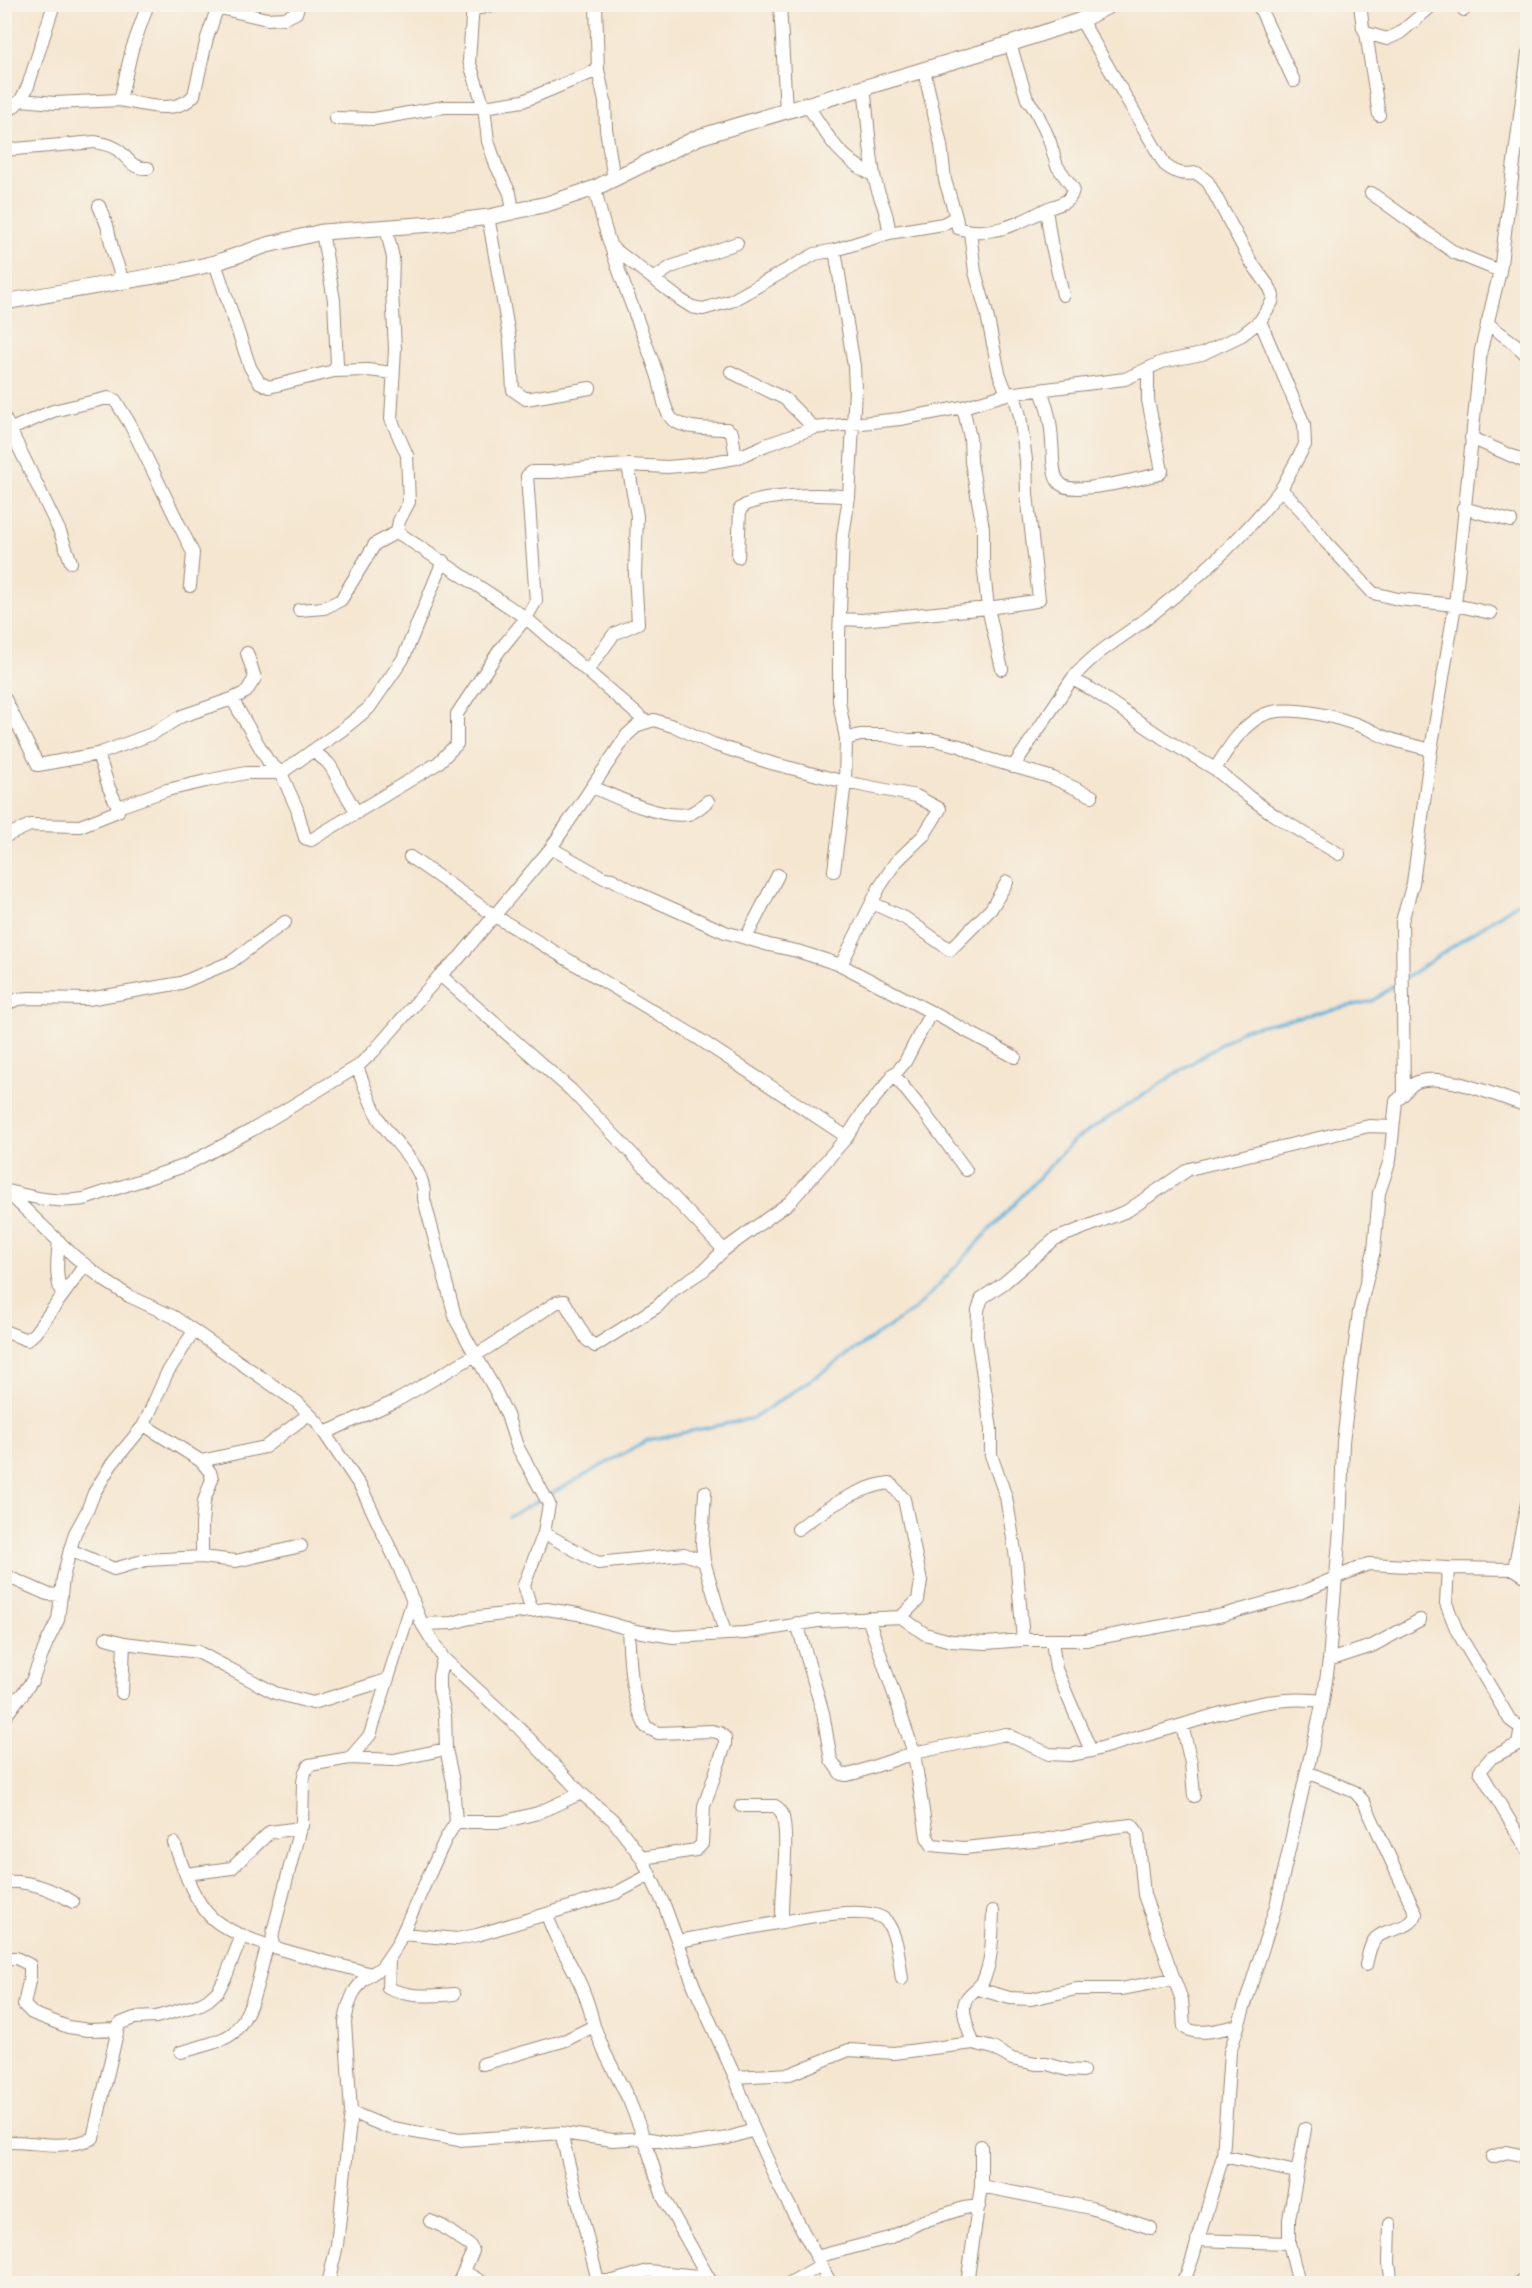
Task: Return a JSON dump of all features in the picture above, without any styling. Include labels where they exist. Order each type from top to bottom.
[{"type":"street","points":[[4,115],[21,100],[28,87],[54,4]]},
{"type":"street","points":[[120,100],[132,49],[148,4]]},
{"type":"street","points":[[203,4],[267,19],[285,18],[296,13],[299,4]]},
{"type":"street","points":[[503,4],[473,7],[469,61],[484,107],[488,141],[496,165],[510,193],[513,211]]},
{"type":"street","points":[[596,4],[598,70],[605,102],[606,129],[614,180]]},
{"type":"street","points":[[780,4],[786,110]]},
{"type":"street","points":[[4,302],[215,263],[267,245],[322,232],[433,224],[547,204],[614,180],[699,137],[1010,44],[1081,20],[1112,4]]},
{"type":"street","points":[[1258,4],[1294,81]]},
{"type":"street","points":[[1360,4],[1379,115]]},
{"type":"street","points":[[1366,33],[1387,39],[1434,4]]},
{"type":"street","points":[[21,100],[55,103],[120,100],[159,107],[175,106],[189,101],[194,95],[207,38],[217,9]]},
{"type":"street","points":[[232,699],[268,760],[281,773],[297,809],[305,838],[311,840],[438,763],[457,744],[457,714],[536,601],[527,476],[532,472],[628,465],[668,467],[736,458],[814,428],[880,422],[963,407],[1010,394],[1125,379],[1162,362],[1202,354],[1242,335],[1260,321],[1272,302],[1273,296],[1246,253],[1208,182],[1197,173],[1184,175],[1176,173],[1165,165],[1081,20]]},
{"type":"street","points":[[924,70],[941,145],[945,180],[958,228],[970,232],[1012,226],[1068,200],[1073,188],[1057,166],[1049,139],[1036,111],[1027,99],[1010,44]]},
{"type":"street","points":[[1404,1097],[1402,921],[1413,883],[1431,750],[1455,605],[1463,508],[1481,351],[1500,271],[1527,53]]},
{"type":"street","points":[[336,117],[374,119],[444,107],[484,107],[523,101],[598,70]]},
{"type":"street","points":[[864,87],[874,176],[888,217],[889,233]]},
{"type":"street","points":[[808,106],[829,139],[849,161],[874,176]]},
{"type":"street","points":[[4,150],[95,142],[108,144],[119,151],[130,163],[140,168],[148,168]]},
{"type":"street","points":[[595,188],[601,218],[668,412],[673,420],[687,426],[727,429],[732,433],[736,458]]},
{"type":"street","points":[[1371,193],[1455,253],[1500,271]]},
{"type":"street","points":[[99,206],[107,225],[120,272],[118,282]]},
{"type":"street","points":[[1046,209],[1063,295]]},
{"type":"street","points":[[488,216],[510,341],[513,390],[526,399],[590,388]]},
{"type":"street","points":[[612,247],[692,307],[703,309],[731,301],[815,254],[889,233],[944,224],[956,217]]},
{"type":"street","points":[[386,227],[393,258],[395,349],[391,419],[407,455],[409,502],[399,521],[397,532]]},
{"type":"street","points":[[322,232],[334,300],[337,364],[334,371]]},
{"type":"street","points":[[840,619],[862,620],[988,608],[1039,599],[1020,416],[999,373],[986,310],[975,272],[970,232]]},
{"type":"street","points":[[653,279],[671,267],[737,243]]},
{"type":"street","points":[[834,871],[845,782],[846,739],[839,701],[840,619],[843,536],[855,423],[854,366],[835,250]]},
{"type":"street","points":[[215,263],[250,367],[259,382],[269,387],[334,371],[368,370],[393,373]]},
{"type":"street","points":[[1013,766],[1072,679],[1088,660],[1182,590],[1246,532],[1281,489],[1305,445],[1304,424],[1260,321]]},
{"type":"street","points":[[1487,323],[1527,356]]},
{"type":"street","points":[[1041,391],[1048,407],[1053,435],[1056,478],[1063,486],[1069,489],[1091,487],[1159,474],[1162,471],[1148,400],[1148,369]]},
{"type":"street","points":[[730,372],[785,399],[814,428]]},
{"type":"street","points":[[9,430],[53,411],[108,398],[115,400],[130,424],[193,553],[190,586]]},
{"type":"street","points":[[963,407],[970,438],[971,462],[983,528],[983,562],[988,608],[1002,669]]},
{"type":"street","points":[[4,417],[60,532],[71,562]]},
{"type":"street","points":[[1471,438],[1527,463]]},
{"type":"street","points":[[588,670],[614,634],[638,623],[635,575],[638,516],[628,465]]},
{"type":"street","points":[[1281,489],[1373,593],[1398,599],[1455,605],[1491,613]]},
{"type":"street","points":[[738,557],[740,510],[746,503],[824,494],[849,496]]},
{"type":"street","points":[[1463,508],[1511,521]]},
{"type":"street","points":[[397,532],[526,618],[646,722]]},
{"type":"street","points":[[299,610],[324,608],[341,600],[375,544],[397,532]]},
{"type":"street","points":[[118,807],[167,790],[206,781],[246,773],[281,773],[369,708],[403,659],[443,561]]},
{"type":"street","points":[[4,697],[38,765],[98,754],[152,734],[190,713],[246,692],[255,678],[247,652]]},
{"type":"street","points":[[1072,679],[1215,769],[1265,809],[1339,854]]},
{"type":"street","points":[[1215,769],[1236,737],[1257,718],[1280,711],[1305,711],[1350,722],[1390,739],[1431,750]]},
{"type":"street","points":[[6,1190],[31,1197],[70,1201],[106,1192],[184,1166],[252,1130],[357,1067],[495,916],[551,848],[627,735],[638,725],[646,722],[654,720],[713,744],[845,782],[916,796],[940,808],[924,835],[895,863],[879,888],[841,965]]},
{"type":"street","points":[[846,739],[860,735],[883,735],[908,740],[934,740],[960,746],[982,757],[1053,778],[1092,796]]},
{"type":"street","points":[[312,751],[327,760],[336,771],[357,813]]},
{"type":"street","points":[[4,837],[30,825],[80,826],[118,811],[98,754]]},
{"type":"street","points":[[593,787],[636,806],[674,814],[690,814],[708,801]]},
{"type":"street","points":[[551,848],[604,878],[612,879],[635,892],[725,932],[841,965],[1015,1057]]},
{"type":"street","points":[[410,857],[495,916],[693,1035],[847,1137]]},
{"type":"street","points":[[746,939],[778,875]]},
{"type":"street","points":[[872,903],[905,918],[950,950],[991,909],[1007,882]]},
{"type":"street","points":[[4,1005],[18,999],[30,998],[88,999],[181,983],[231,962],[285,922]]},
{"type":"street","points":[[440,975],[571,1090],[724,1250]]},
{"type":"street","points":[[325,1433],[396,1401],[475,1355],[557,1302],[564,1301],[587,1340],[595,1346],[658,1306],[672,1290],[704,1270],[724,1250],[790,1202],[847,1137],[864,1111],[905,1062],[931,1012]]},
{"type":"street","points":[[357,1067],[379,1119],[421,1174],[425,1187],[424,1199],[456,1320],[499,1397],[518,1446],[549,1504],[544,1533],[524,1585],[532,1611]]},
{"type":"street","points":[[893,1074],[966,1170]]},
{"type":"street","points":[[1180,2283],[1186,2276],[1215,2187],[1222,2156],[1230,2052],[1276,1906],[1323,1701],[1329,1660],[1340,1529],[1343,1443],[1352,1367],[1359,1312],[1374,1250],[1379,1193],[1390,1160],[1396,1101],[1404,1097],[1409,1087],[1418,1081],[1430,1079],[1467,1085],[1527,1106]]},
{"type":"street","points":[[1023,1640],[1016,1558],[1006,1497],[991,1455],[992,1429],[977,1336],[978,1310],[982,1298],[1004,1283],[1056,1239],[1127,1211],[1189,1169],[1369,1126],[1393,1127]]},
{"type":"street","points":[[6,1190],[86,1265],[129,1296],[174,1317],[297,1402],[325,1433],[362,1490],[399,1567],[422,1624],[443,1658],[517,1726],[581,1793],[613,1820],[642,1858],[679,1941],[694,1986],[735,2077],[754,2130],[779,2186],[831,2283]]},
{"type":"street","points":[[59,1241],[58,1283],[62,1295]]},
{"type":"street","points":[[4,1331],[27,1340],[35,1333],[86,1265]]},
{"type":"street","points":[[4,1718],[32,1681],[58,1620],[61,1608],[60,1595],[70,1550],[75,1533],[94,1493],[111,1465],[144,1425],[167,1373],[194,1331]]},
{"type":"street","points":[[201,1461],[265,1447],[309,1414]]},
{"type":"street","points":[[144,1425],[201,1461],[210,1472],[212,1479],[204,1500],[202,1557]]},
{"type":"street","points":[[798,1529],[845,1499],[890,1483],[904,1499],[921,1581],[918,1600],[901,1617]]},
{"type":"street","points":[[705,1492],[702,1543],[704,1561],[725,1634]]},
{"type":"street","points":[[1514,1569],[1527,1503]]},
{"type":"street","points":[[544,1533],[598,1563],[684,1554],[704,1561]]},
{"type":"street","points":[[70,1550],[114,1569],[146,1560],[202,1557],[237,1562],[301,1546]]},
{"type":"street","points":[[429,1637],[453,1623],[470,1618],[547,1609],[570,1612],[636,1631],[673,1637],[744,1633],[797,1623],[901,1617],[931,1637],[986,1643],[1023,1640],[1086,1640],[1223,1615],[1297,1594],[1368,1564],[1514,1569],[1527,1578]]},
{"type":"street","points":[[1448,1568],[1446,1603],[1457,1631],[1510,1720],[1524,1728],[1518,1744],[1491,1758],[1480,1771],[1527,1851]]},
{"type":"street","points":[[4,1575],[47,1594],[60,1595]]},
{"type":"street","points":[[350,1758],[370,1735],[413,1600]]},
{"type":"street","points":[[868,1618],[914,1753],[927,1837],[932,1845],[964,1848],[1044,1840],[1113,1827],[1132,1826],[1138,1833],[1144,1894],[1182,2000],[1184,2027],[1190,2031],[1214,2031],[1237,2026]]},
{"type":"street","points":[[1329,1660],[1372,1646],[1420,1620]]},
{"type":"street","points":[[422,1624],[453,1623]]},
{"type":"street","points":[[797,1623],[823,1713],[831,1760],[836,1770],[847,1775],[914,1753],[1006,1734],[1049,1754],[1070,1755],[1091,1751],[1245,1706],[1301,1698],[1323,1701]]},
{"type":"street","points":[[628,1628],[632,1685],[636,1703],[646,1727],[658,1732],[712,1731],[720,1733],[725,1738],[704,1806],[702,1844],[696,1850],[642,1858]]},
{"type":"street","points":[[106,1638],[124,1643],[198,1652],[275,1693],[313,1702],[387,1680]]},
{"type":"street","points":[[1052,1641],[1056,1669],[1091,1751]]},
{"type":"street","points":[[122,1693],[124,1643]]},
{"type":"street","points":[[328,2283],[337,2245],[351,2112],[345,2022],[354,1992],[363,1980],[388,1959],[403,1934],[445,1840],[456,1822],[453,1782],[446,1749],[445,1715],[438,1676],[443,1658]]},
{"type":"street","points":[[4,1697],[11,1700],[22,1696]]},
{"type":"street","points":[[1182,1725],[1191,1763],[1194,1796]]},
{"type":"street","points":[[181,2052],[233,2033],[250,2006],[270,1945],[303,1820],[303,1782],[309,1765],[350,1758],[394,1760],[446,1749]]},
{"type":"street","points":[[1307,1773],[1355,1792],[1364,1802],[1416,1914],[1413,1921],[1406,1925],[1377,1936],[1371,1944],[1366,1965]]},
{"type":"street","points":[[456,1822],[502,1822],[538,1813],[581,1793]]},
{"type":"street","points":[[741,1806],[776,1806],[783,1816],[782,1922]]},
{"type":"street","points":[[186,1875],[232,1868],[270,1832],[300,1828]]},
{"type":"street","points":[[174,1843],[186,1875],[210,1916],[226,1928],[270,1945],[372,1974]]},
{"type":"street","points":[[403,1934],[457,1939],[616,1893],[650,1875]]},
{"type":"street","points":[[4,1881],[36,1885],[73,1902]]},
{"type":"street","points":[[974,2043],[964,2008],[968,1996],[978,1989],[984,1979],[992,1944],[993,1911]]},
{"type":"street","points":[[547,1914],[554,1934],[584,1992],[594,2026],[644,2138],[663,2197],[710,2280]]},
{"type":"street","points":[[679,1941],[818,1914],[874,1914],[885,1920],[893,1935],[902,1978]]},
{"type":"street","points":[[4,2142],[60,2146],[78,2145],[93,2138],[119,2024],[134,2018],[156,2017],[208,2000],[218,1991],[226,1976],[242,1935]]},
{"type":"street","points":[[4,1958],[16,1958],[30,1965],[24,2005],[32,2013],[68,2027],[89,2030],[118,2029]]},
{"type":"street","points":[[388,1959],[387,1988],[401,1994],[418,1997],[454,1994]]},
{"type":"street","points":[[978,1989],[1010,1998],[1031,1999],[1076,1989],[1121,1989],[1174,1979]]},
{"type":"street","points":[[483,2064],[566,2040],[594,2026]]},
{"type":"street","points":[[735,2077],[790,2074],[849,2050],[894,2053],[974,2043],[993,2048],[1012,2059],[1083,2071]]},
{"type":"street","points":[[351,2112],[387,2127],[459,2140],[561,2133],[613,2140],[644,2138],[677,2144],[728,2138],[754,2130]]},
{"type":"street","points":[[1299,2283],[1289,2243],[1289,2219],[1305,2129]]},
{"type":"street","points":[[561,2133],[594,2282],[613,2281],[648,2271],[710,2280]]},
{"type":"street","points":[[967,2283],[979,2206],[981,2146]]},
{"type":"street","points":[[1492,2157],[1507,2152],[1521,2155],[1527,2163]]},
{"type":"street","points":[[1222,2156],[1296,2172]]},
{"type":"street","points":[[981,2186],[1090,2208],[1151,2228]]},
{"type":"street","points":[[788,2283],[818,2261],[889,2238],[921,2222],[964,2208],[979,2206]]},
{"type":"street","points":[[430,2221],[442,2226],[470,2246],[473,2251],[458,2283]]},
{"type":"street","points":[[1390,2224],[1389,2263],[1392,2283]]},
{"type":"street","points":[[1197,2240],[1289,2243]]},
{"type":"street","points":[[465,2272],[485,2283]]},
{"type":"street","points":[[1516,2283],[1527,2280]]},
{"type":"waterway","points":[[1407,977],[1528,896]]},
{"type":"waterway","points":[[547,1496],[648,1440],[754,1418],[917,1308],[1073,1141],[1244,1029],[1372,1001],[1399,982]]},
{"type":"waterway","points":[[509,1517],[541,1499]]}]
